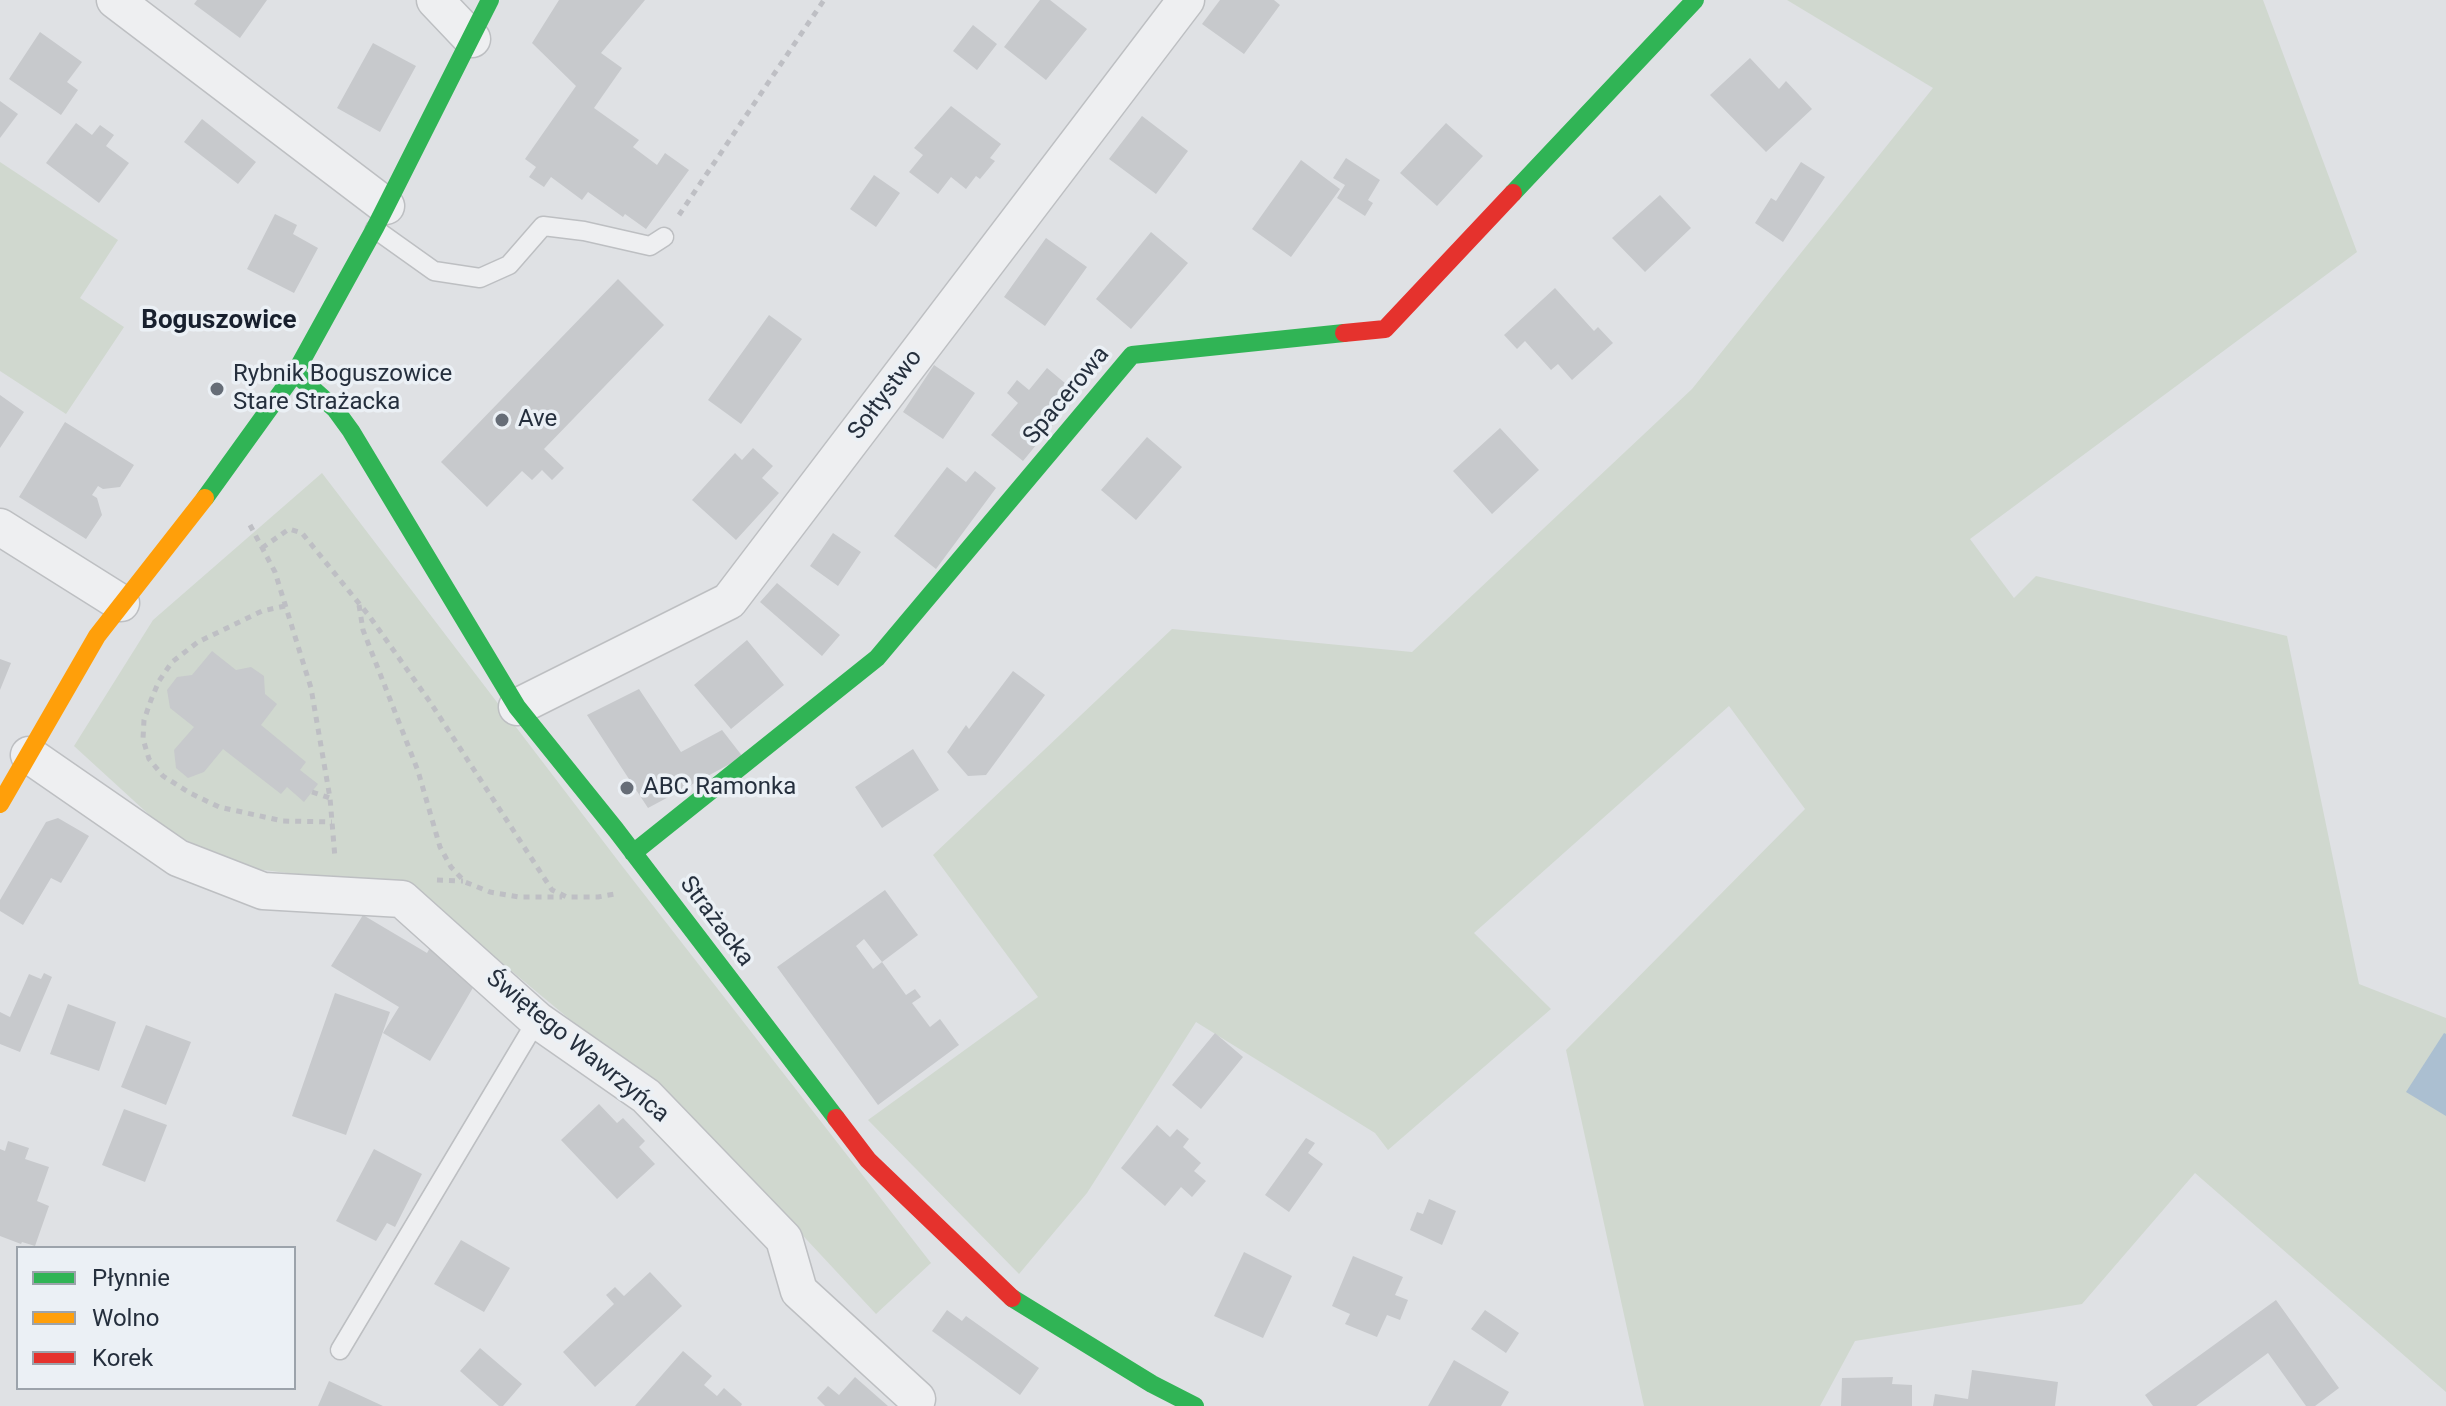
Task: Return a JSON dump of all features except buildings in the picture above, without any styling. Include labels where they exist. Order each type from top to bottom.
[{"type":"street","points":[[115,0],[381,217]]},
{"type":"street","points":[[435,0],[472,39]]},
{"type":"street","points":[[0,804],[97,636],[222,476],[295,373],[381,217],[490,0]]},
{"type":"street","name":"Sołtystwo","points":[[517,707],[729,601],[1186,0]]},
{"type":"street","name":"Spacerowa","points":[[633,853],[877,658],[1132,355],[1385,329],[1695,0]]},
{"type":"street","name":"Strażacka","points":[[295,373],[335,409],[351,431],[517,707],[868,1160],[1006,1294],[1148,1395],[1195,1406]]},
{"type":"street","points":[[0,527],[121,603]]},
{"type":"street","name":"Świętego Wawrzyńca","points":[[29,755],[178,858],[263,891],[402,899],[537,1020],[646,1096],[784,1239],[799,1291],[917,1399]]},
{"type":"lane","points":[[381,217],[434,271],[480,278],[509,265],[543,226],[584,231],[650,246],[664,237]]},
{"type":"lane","points":[[340,1350],[537,1020]]},
{"type":"path","points":[[664,237],[824,0]]},
{"type":"path","points":[[250,525],[275,572],[311,688],[330,798],[338,895]]},
{"type":"path","points":[[262,548],[289,529],[302,533],[359,602],[430,702],[552,890],[567,897]]},
{"type":"path","points":[[359,602],[363,630],[418,771],[440,847],[451,867],[465,882],[490,892],[519,897],[598,897],[627,891],[653,879]]},
{"type":"path","points":[[285,606],[262,611],[198,642],[172,662],[151,700],[144,720],[143,739],[149,759],[163,776],[219,807],[283,821],[332,822]]},
{"type":"path","points":[[312,792],[330,798]]},
{"type":"shaded area","points":[[1787,0],[2263,0],[2357,252],[1970,539],[2014,598],[2036,576],[2287,636],[2359,984],[2446,1018],[2446,1392],[2195,1173],[2082,1304],[1855,1341],[1820,1406],[1644,1406],[1566,1050],[1805,809],[1729,706],[1474,933],[1551,1009],[1388,1150],[1375,1133],[1196,1022],[1087,1193],[1019,1274],[868,1120],[1038,997],[933,855],[1172,629],[1412,652],[1692,389],[1933,88]]},
{"type":"shaded area","points":[[0,162],[118,240],[80,298],[124,327],[66,414],[0,371]]},
{"type":"shaded area","points":[[322,473],[931,1263],[876,1314],[710,1136],[413,889],[248,868],[168,832],[74,746],[153,620]]},
{"type":"water","points":[[2446,1034],[2446,1116],[2406,1092]]},
{"type":"traffic: fast","points":[[205,498],[295,373],[375,228],[490,0]]},
{"type":"traffic: fast","points":[[1513,193],[1695,0]]},
{"type":"traffic: fast","points":[[633,853],[877,658],[1132,355],[1344,333]]},
{"type":"traffic: fast","points":[[295,373],[335,409],[351,431],[517,707],[616,830],[836,1118]]},
{"type":"traffic: fast","points":[[1012,1298],[1152,1384],[1195,1406]]},
{"type":"traffic: slow","points":[[0,804],[97,636],[205,498]]},
{"type":"traffic: jam","points":[[1344,333],[1385,329],[1513,193]]},
{"type":"traffic: jam","points":[[836,1118],[868,1160],[1012,1298]]},
{"type":"place","name":"Rybnik Boguszowice Stare Strażacka","points":[[217,389]]},
{"type":"place","name":"Ave","points":[[502,420]]},
{"type":"place","name":"ABC Ramonka","points":[[627,788]]},
{"type":"district","name":"Boguszowice","points":[[219,321]]}]
